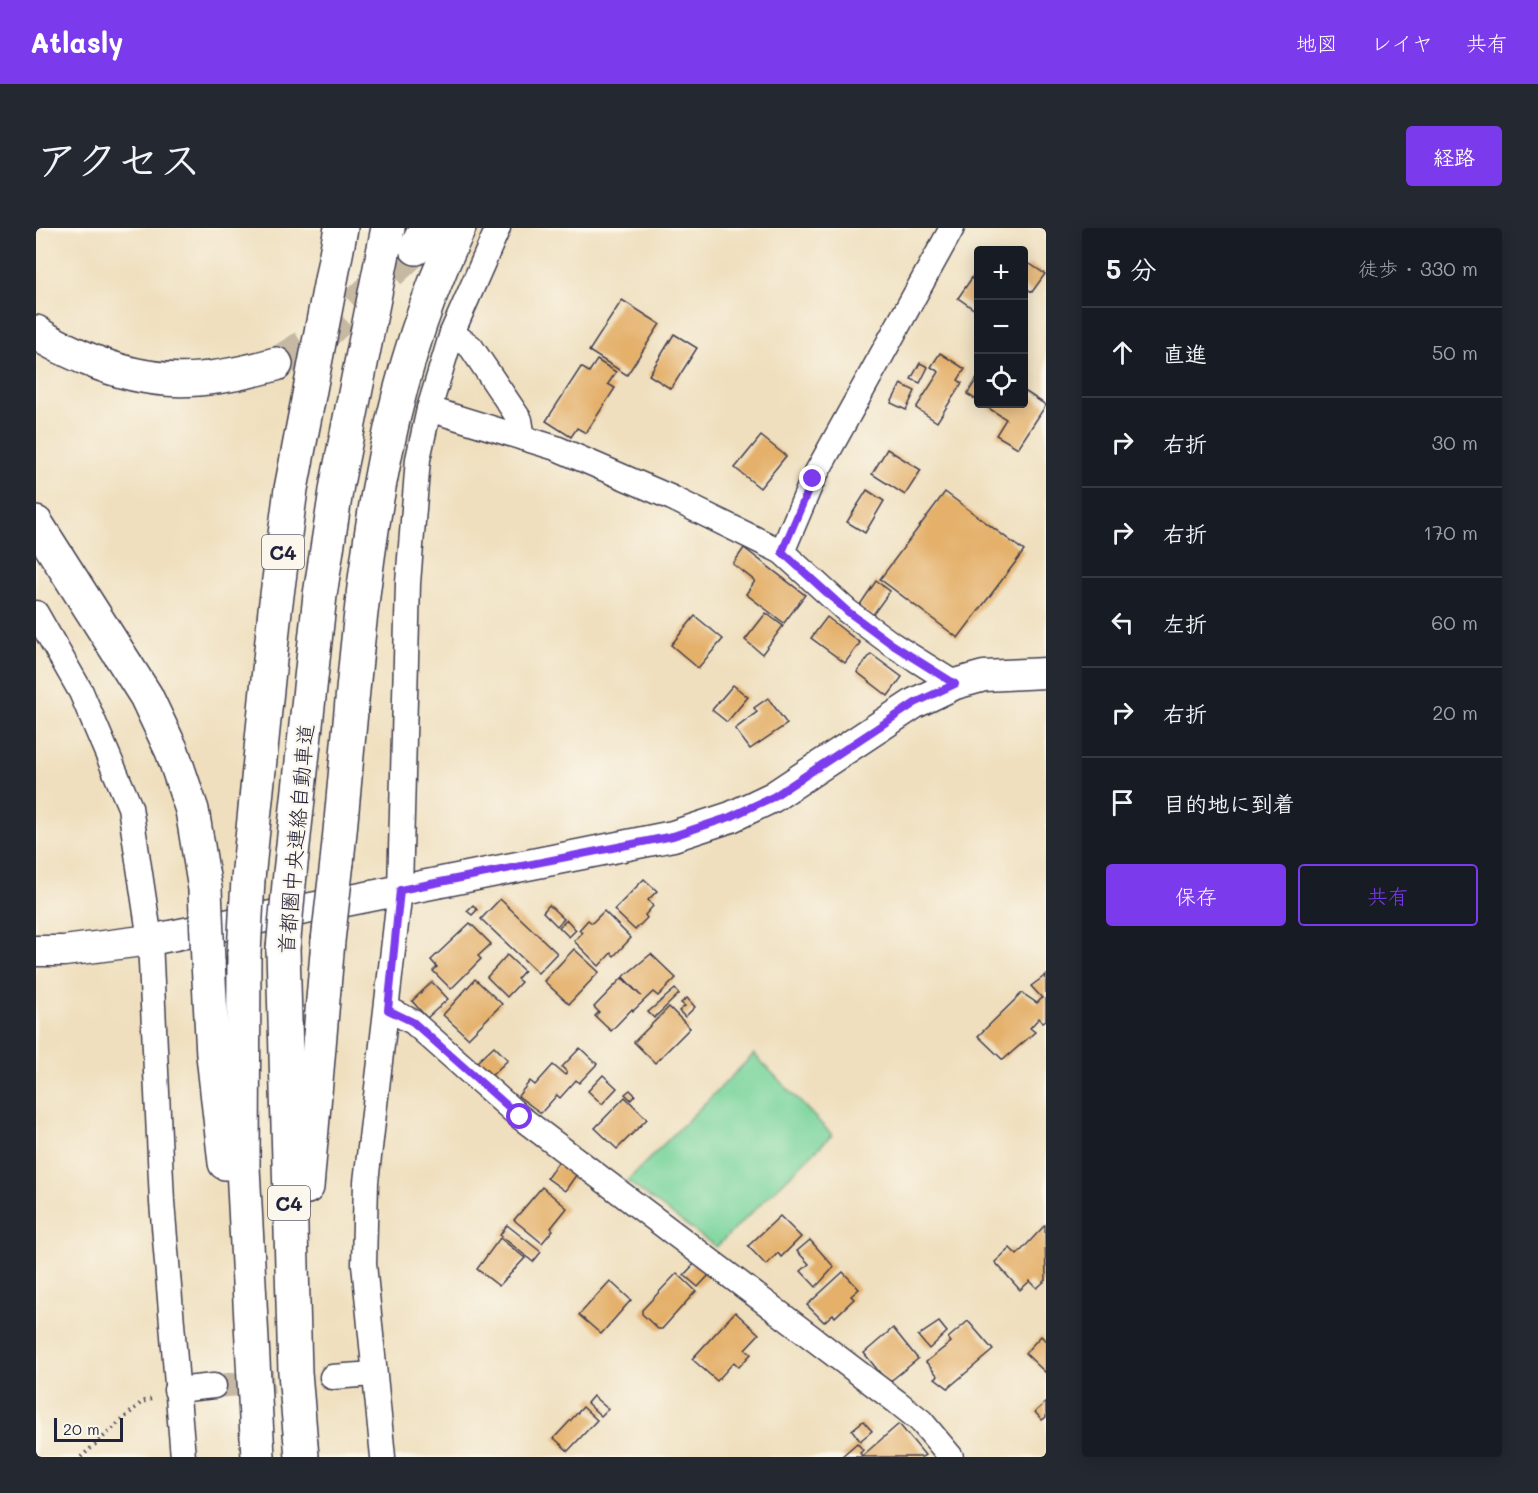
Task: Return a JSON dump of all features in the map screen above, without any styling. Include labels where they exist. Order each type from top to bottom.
[{"type":"highway","name":"首都圏中央連絡自動車道","points":[[257,1457],[243,1167],[244,953],[248,879],[275,610],[291,489],[341,228]]},
{"type":"highway","name":"首都圏中央連絡自動車道","points":[[302,1457],[295,1371],[283,949],[320,595],[332,518],[388,228]]},
{"type":"highway","points":[[295,1371],[310,1138],[371,526],[395,407],[414,339],[438,272],[459,228]]},
{"type":"highway","points":[[36,332],[73,353],[113,370],[163,380],[213,380],[276,364]]},
{"type":"highway","points":[[36,523],[146,696],[172,751],[192,810],[205,889],[213,1055],[257,1457]]},
{"type":"street","points":[[383,1457],[364,1264],[366,1182],[388,1010],[400,890],[408,583],[418,459],[429,409],[452,333],[498,228]]},
{"type":"street","points":[[782,552],[818,470],[952,228]]},
{"type":"street","points":[[452,333],[471,347],[520,420],[523,438]]},
{"type":"street","points":[[429,409],[556,448],[672,498],[782,552],[847,611],[893,645],[955,684]]},
{"type":"street","points":[[36,613],[81,692],[130,807],[150,940],[162,1202],[183,1457]]},
{"type":"street","points":[[36,951],[64,951],[150,940],[673,836],[730,817],[773,797],[915,703],[955,684],[984,676],[1046,673]]},
{"type":"street","points":[[388,1010],[413,1022],[520,1117],[921,1421],[951,1457]]},
{"type":"street","points":[[332,1377],[374,1374]]},
{"type":"street","points":[[176,1390],[214,1386]]},
{"type":"path","points":[[81,1457],[142,1402],[176,1390]]},
{"type":"green space","points":[[754,1054],[832,1135],[716,1247],[627,1181]]},
{"type":"building","points":[[1030,264],[1045,274],[1032,292],[1028,289]]},
{"type":"building","points":[[974,275],[974,309],[958,298]]},
{"type":"building","points":[[622,300],[660,324],[627,375],[589,351]]},
{"type":"building","points":[[674,334],[697,348],[671,389],[649,375]]},
{"type":"building","points":[[940,353],[965,369],[958,380],[962,383],[937,422],[916,408],[939,372],[931,367]]},
{"type":"building","points":[[597,360],[616,372],[608,384],[615,388],[586,433],[577,428],[571,437],[546,421],[581,367],[589,372]]},
{"type":"building","points":[[920,363],[928,367],[920,383],[911,379]]},
{"type":"building","points":[[974,383],[974,398],[967,394]]},
{"type":"building","points":[[901,384],[915,391],[906,410],[891,403]]},
{"type":"building","points":[[1028,393],[1046,405],[1018,448],[996,435],[1006,419],[988,408],[1028,408]]},
{"type":"building","points":[[761,436],[786,456],[760,488],[735,468]]},
{"type":"building","points":[[887,449],[921,470],[905,495],[872,474]]},
{"type":"building","points":[[867,490],[884,501],[865,533],[847,522]]},
{"type":"building","points":[[945,492],[1024,551],[958,638],[880,579]]},
{"type":"building","points":[[744,548],[805,595],[784,623],[746,594],[755,581],[733,564]]},
{"type":"building","points":[[876,581],[890,591],[872,616],[859,606]]},
{"type":"building","points":[[766,613],[783,626],[762,654],[745,640]]},
{"type":"building","points":[[695,616],[723,639],[698,668],[671,645]]},
{"type":"building","points":[[827,617],[860,643],[845,663],[811,638]]},
{"type":"building","points":[[871,654],[902,677],[888,696],[857,672]]},
{"type":"building","points":[[733,685],[748,697],[727,722],[712,710]]},
{"type":"building","points":[[768,698],[787,724],[750,749],[735,729],[757,712],[754,708]]},
{"type":"building","points":[[644,879],[657,891],[648,900],[653,906],[645,915],[647,918],[635,930],[614,910]]},
{"type":"building","points":[[500,899],[557,953],[538,973],[481,919]]},
{"type":"building","points":[[473,905],[477,910],[472,915],[467,911]]},
{"type":"building","points":[[549,905],[564,919],[557,926],[543,912]]},
{"type":"building","points":[[604,911],[631,938],[614,956],[611,953],[599,966],[574,941],[582,933],[579,930],[588,920],[592,923]]},
{"type":"building","points":[[567,920],[576,930],[569,937],[559,927]]},
{"type":"building","points":[[470,923],[491,944],[478,956],[481,959],[451,989],[433,971],[437,967],[431,960]]},
{"type":"building","points":[[574,949],[599,972],[569,1004],[544,981]]},
{"type":"building","points":[[651,954],[676,978],[658,996],[653,992],[633,1011],[632,1009],[611,1031],[595,1016],[599,1012],[594,1007],[622,978],[641,996],[623,977]]},
{"type":"building","points":[[507,955],[524,971],[517,979],[521,982],[507,997],[487,977]]},
{"type":"building","points":[[1046,975],[1046,1020],[1043,1022],[1039,1018],[1030,1028],[1035,1032],[1003,1060],[978,1036],[1022,993],[1037,1003],[1042,998],[1031,986]]},
{"type":"building","points":[[475,979],[502,1004],[468,1038],[443,1015]]},
{"type":"building","points":[[432,982],[448,999],[427,1018],[412,1001]]},
{"type":"building","points":[[675,989],[679,994],[654,1018],[648,1012]]},
{"type":"building","points":[[687,998],[695,1007],[685,1017],[679,1011],[685,1006],[681,1003]]},
{"type":"building","points":[[669,1007],[690,1028],[655,1063],[634,1042]]},
{"type":"building","points":[[494,1046],[508,1060],[491,1076],[477,1062]]},
{"type":"building","points":[[580,1048],[597,1064],[579,1083],[576,1080],[560,1098],[557,1095],[541,1113],[518,1096],[530,1081],[535,1085],[553,1065],[565,1075],[567,1072],[562,1067]]},
{"type":"building","points":[[603,1075],[617,1088],[602,1104],[588,1091]]},
{"type":"building","points":[[630,1090],[635,1095],[631,1100],[625,1094]]},
{"type":"building","points":[[625,1097],[647,1119],[617,1149],[595,1128]]},
{"type":"building","points":[[561,1158],[579,1171],[565,1191],[547,1178]]},
{"type":"building","points":[[542,1187],[567,1208],[542,1243],[514,1220]]},
{"type":"building","points":[[780,1216],[801,1237],[781,1257],[778,1253],[766,1265],[748,1246]]},
{"type":"building","points":[[507,1225],[541,1252],[533,1262],[500,1235]]},
{"type":"building","points":[[1045,1225],[1046,1280],[1037,1288],[1030,1281],[1020,1290],[995,1262],[1010,1248],[1017,1255]]},
{"type":"building","points":[[500,1238],[525,1258],[499,1286],[477,1269]]},
{"type":"building","points":[[810,1240],[834,1267],[816,1287],[801,1271],[809,1264],[797,1251]]},
{"type":"building","points":[[696,1262],[710,1274],[698,1287],[684,1275]]},
{"type":"building","points":[[843,1272],[859,1289],[851,1296],[854,1299],[835,1317],[833,1314],[824,1322],[807,1305]]},
{"type":"building","points":[[677,1273],[696,1291],[662,1329],[658,1329],[642,1314],[642,1310]]},
{"type":"building","points":[[610,1281],[631,1300],[601,1334],[579,1315]]},
{"type":"building","points":[[735,1312],[759,1334],[745,1349],[751,1354],[739,1367],[734,1362],[717,1381],[692,1359]]},
{"type":"building","points":[[968,1321],[993,1350],[948,1388],[935,1378],[938,1376],[926,1362],[951,1342],[948,1338]]},
{"type":"building","points":[[939,1322],[947,1332],[929,1349],[918,1336]]},
{"type":"building","points":[[893,1328],[918,1359],[888,1383],[864,1353]]},
{"type":"building","points":[[1041,1336],[1046,1341],[1046,1373],[1025,1353]]},
{"type":"building","points":[[593,1396],[608,1409],[601,1416],[587,1403]]},
{"type":"building","points":[[1046,1402],[1046,1417],[1042,1420],[1035,1412]]},
{"type":"building","points":[[583,1407],[597,1420],[568,1451],[554,1438]]},
{"type":"building","points":[[863,1421],[872,1431],[860,1441],[852,1430]]},
{"type":"building","points":[[899,1424],[925,1455],[922,1457],[841,1457],[857,1443],[863,1450],[860,1453],[862,1456]]},
{"type":"tunnel","points":[[276,364],[325,333],[416,248]]},
{"type":"tunnel","points":[[214,1386],[332,1377]]},
{"type":"route","points":[[520,1117],[413,1022],[388,1010],[400,890],[673,836],[730,817],[773,797],[835,759],[915,703],[955,684],[893,645],[847,611],[782,552],[813,479]]}]
